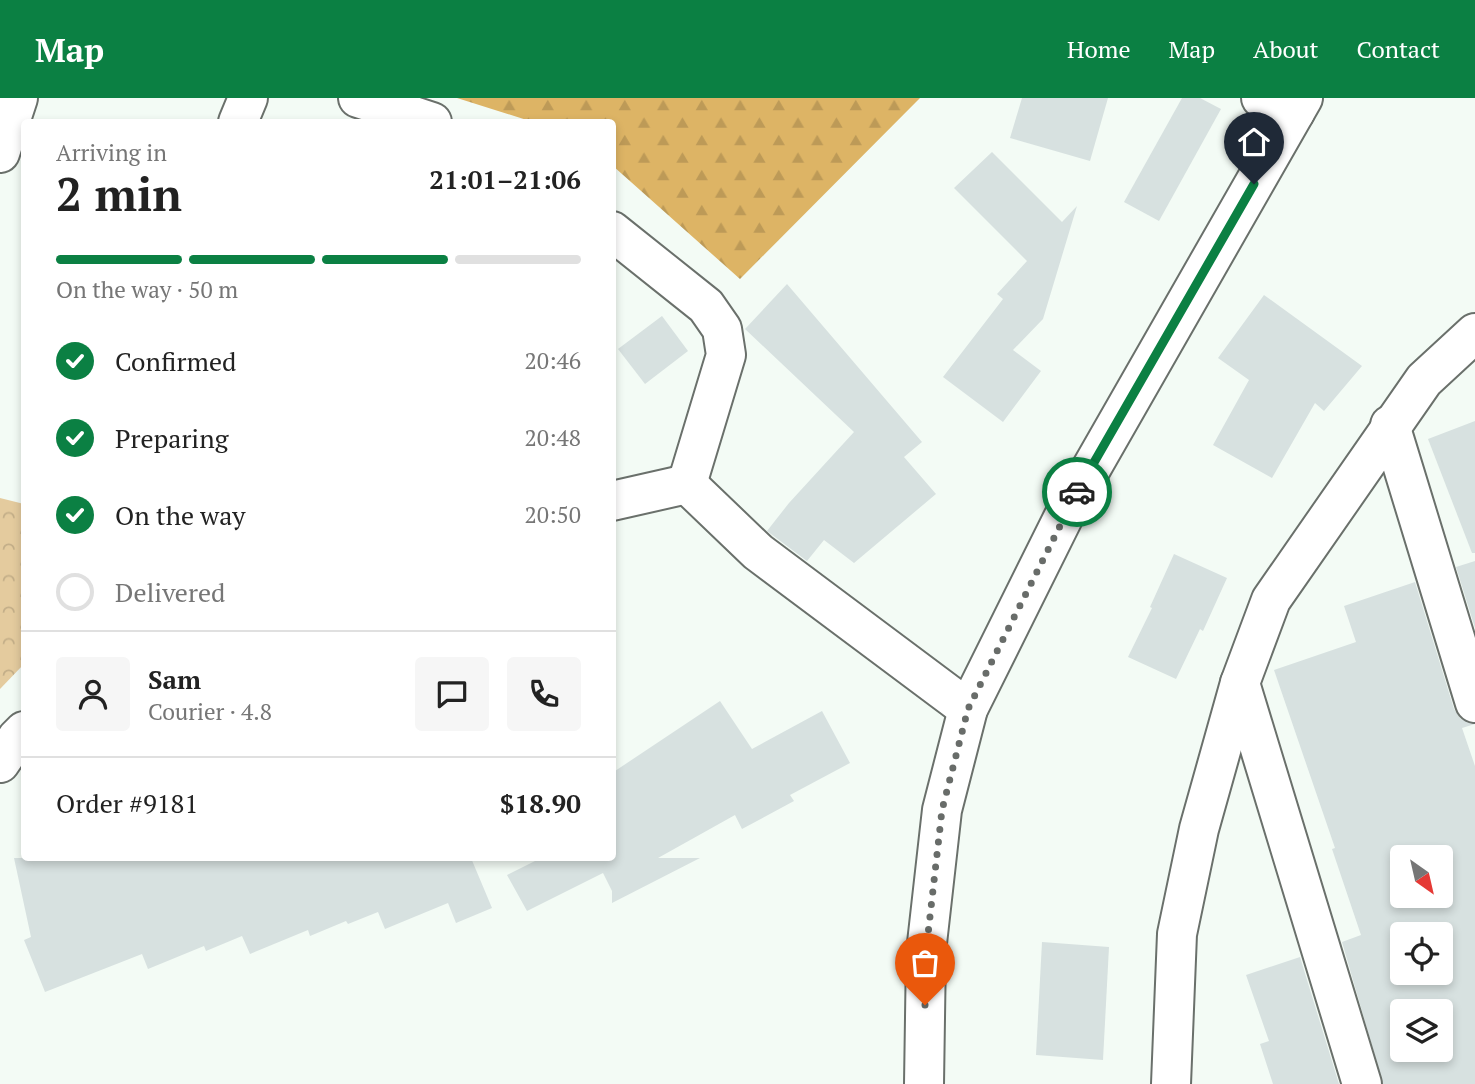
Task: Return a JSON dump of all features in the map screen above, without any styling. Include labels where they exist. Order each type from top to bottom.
[{"type":"street","points":[[0,153],[19,98]]},
{"type":"street","points":[[240,119],[248,98]]},
{"type":"street","points":[[358,98],[423,119]]},
{"type":"street","points":[[924,1084],[926,952],[942,810],[968,709],[1064,516],[1286,103]]},
{"type":"street","points":[[616,233],[706,306],[722,329],[726,355],[687,484]]},
{"type":"street","points":[[1171,1084],[1177,934],[1199,829],[1240,683],[1271,600],[1390,425],[1424,380],[1475,333]]},
{"type":"street","points":[[1390,425],[1475,703]]},
{"type":"street","points":[[687,484],[758,552],[968,709]]},
{"type":"street","points":[[616,500],[687,484]]},
{"type":"street","points":[[1240,683],[1362,1084]]},
{"type":"green space","points":[[457,98],[920,98],[740,279],[616,169],[616,119],[524,119]]},
{"type":"green space","points":[[0,498],[21,503],[21,667],[0,689]]},
{"type":"building","points":[[1022,98],[1108,98],[1090,161],[1010,138]]},
{"type":"building","points":[[1182,98],[1200,98],[1221,109],[1159,221],[1124,202]]},
{"type":"building","points":[[992,152],[1062,222],[1077,206],[1043,319],[1013,350],[1041,371],[1003,422],[943,377],[1003,299],[997,294],[1027,261],[954,188]]},
{"type":"building","points":[[787,284],[922,442],[904,457],[936,494],[854,563],[824,540],[807,561],[767,531],[854,432],[745,329]]},
{"type":"building","points":[[1264,295],[1362,366],[1324,411],[1315,403],[1272,478],[1213,445],[1249,380],[1218,358]]},
{"type":"building","points":[[662,316],[688,351],[645,384],[618,349]]},
{"type":"building","points":[[1475,421],[1475,553],[1472,553],[1428,439]]},
{"type":"building","points":[[1174,554],[1227,578],[1203,631],[1200,629],[1176,679],[1128,657]]},
{"type":"building","points":[[1475,561],[1475,628],[1456,567]]},
{"type":"building","points":[[1415,582],[1454,709],[1461,719],[1475,724],[1462,728],[1475,766],[1475,1084],[1383,1084],[1342,942],[1361,935],[1332,849],[1335,848],[1274,670],[1356,642],[1344,606]]},
{"type":"building","points":[[720,701],[752,749],[822,711],[850,763],[790,795],[794,801],[742,829],[735,815],[658,858],[700,858],[612,903],[612,891],[603,873],[527,911],[507,875],[535,861],[616,861],[616,770]]},
{"type":"building","points":[[14,858],[21,858],[21,861],[472,861],[492,908],[456,923],[448,903],[385,929],[378,912],[348,924],[346,921],[310,936],[308,930],[250,954],[242,936],[206,951],[204,946],[148,969],[142,954],[45,992],[24,940],[31,937]]},
{"type":"building","points":[[1042,942],[1109,947],[1103,1060],[1036,1055]]},
{"type":"building","points":[[1300,957],[1339,1084],[1273,1084],[1260,1044],[1269,1041],[1246,975]]},
{"type":"way so far","points":[[925,1005],[926,952],[942,810],[968,709],[1077,492]]},
{"type":"route","points":[[1077,492],[1254,184]]}]
